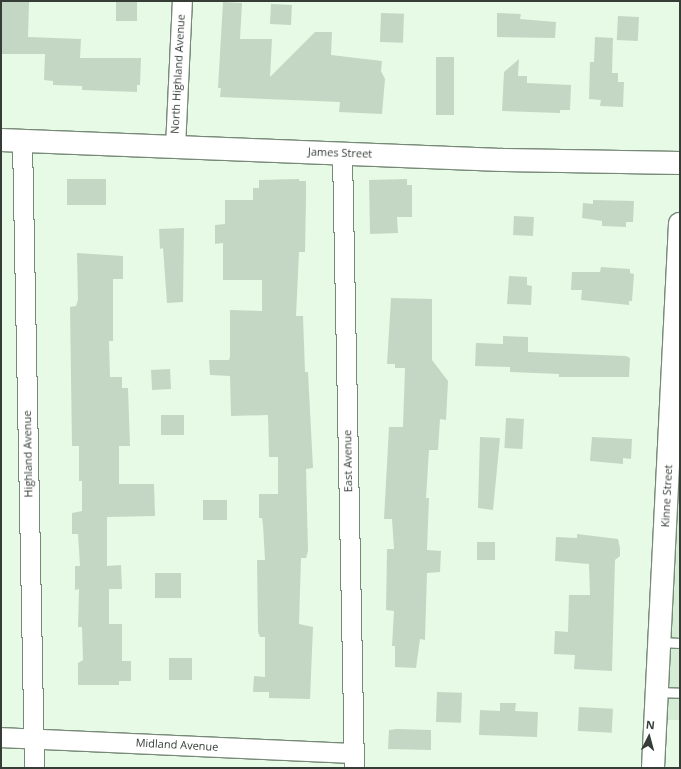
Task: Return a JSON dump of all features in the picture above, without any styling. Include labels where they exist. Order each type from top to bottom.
[{"type":"street","name":"North Highland Avenue","points":[[174,147],[182,1]]},
{"type":"street","name":"James Street","points":[[12,140],[342,154],[680,163]]},
{"type":"street","name":"Highland Avenue","points":[[12,140],[34,768]]},
{"type":"street","name":"East Avenue","points":[[342,154],[354,760]]},
{"type":"street","name":"Kinne Street","points":[[653,768],[657,692],[670,642],[680,224]]},
{"type":"street","name":"Midland Avenue","points":[[1,737],[354,760]]},
{"type":"lane","points":[[657,692],[680,693]]},
{"type":"shaded area","points":[[680,451],[680,720],[665,720]]},
{"type":"building","points":[[1,1],[29,2],[28,37],[81,39],[80,58],[141,58],[140,85],[137,85],[137,92],[82,90],[82,86],[53,85],[53,81],[44,80],[45,54],[1,54]]},
{"type":"building","points":[[116,1],[137,1],[137,21],[116,21]]},
{"type":"building","points":[[223,2],[242,3],[240,39],[272,39],[270,77],[315,32],[332,32],[331,55],[382,61],[381,71],[385,79],[382,114],[339,112],[340,102],[220,97],[221,88],[218,88]]},
{"type":"building","points":[[271,4],[292,5],[291,25],[270,24]]},
{"type":"building","points":[[381,13],[404,14],[403,43],[380,42]]},
{"type":"building","points":[[497,13],[521,14],[520,19],[556,22],[555,38],[497,37]]},
{"type":"building","points":[[618,16],[639,17],[638,41],[617,40]]},
{"type":"building","points":[[595,37],[613,38],[612,73],[618,73],[618,82],[624,82],[623,107],[600,106],[601,100],[589,99],[590,62],[594,62]]},
{"type":"building","points":[[436,57],[454,57],[454,115],[436,115]]},
{"type":"building","points":[[519,59],[518,76],[527,76],[527,83],[571,85],[570,110],[560,110],[560,113],[502,111],[504,72]]},
{"type":"building","points":[[67,179],[106,179],[106,205],[67,205]]},
{"type":"building","points":[[299,179],[299,181],[306,181],[305,252],[299,252],[296,316],[303,316],[305,372],[308,372],[313,468],[306,469],[308,551],[306,558],[301,558],[299,624],[313,627],[310,699],[269,698],[269,692],[253,692],[254,676],[265,677],[265,637],[260,637],[258,632],[257,560],[265,560],[262,518],[259,518],[259,494],[278,494],[278,457],[269,457],[268,415],[231,416],[230,376],[210,375],[209,360],[229,360],[230,310],[262,311],[262,280],[223,280],[223,243],[215,244],[215,225],[225,224],[225,200],[253,200],[253,188],[259,188],[259,180]]},
{"type":"building","points":[[407,179],[407,185],[412,185],[412,217],[397,217],[398,233],[370,234],[369,180]]},
{"type":"building","points":[[593,200],[634,201],[633,222],[626,222],[626,227],[602,226],[602,221],[582,218],[583,203],[593,204]]},
{"type":"building","points":[[514,216],[534,217],[533,236],[513,235]]},
{"type":"building","points":[[184,228],[183,302],[167,303],[163,248],[160,249],[159,229]]},
{"type":"building","points":[[77,253],[123,256],[123,279],[113,279],[113,341],[109,341],[110,377],[122,377],[122,388],[128,388],[130,446],[119,446],[119,484],[154,484],[155,516],[107,517],[107,566],[121,565],[122,589],[109,589],[109,624],[122,624],[122,661],[131,661],[131,681],[119,681],[119,685],[78,685],[78,663],[83,660],[82,627],[78,627],[79,589],[75,590],[75,566],[80,566],[78,534],[72,534],[72,513],[82,511],[82,481],[79,481],[79,446],[72,446],[70,307],[76,306],[78,300]]},
{"type":"building","points":[[601,267],[630,269],[630,273],[634,274],[632,301],[629,301],[629,305],[581,300],[582,290],[571,290],[572,272],[600,272]]},
{"type":"building","points":[[509,276],[527,277],[527,285],[532,286],[531,305],[507,304]]},
{"type":"building","points":[[391,298],[432,299],[432,360],[448,381],[446,420],[440,419],[438,450],[429,450],[426,498],[429,498],[427,550],[441,551],[440,572],[427,573],[425,640],[420,639],[416,668],[395,667],[395,646],[392,646],[394,611],[386,610],[387,549],[394,549],[392,519],[384,519],[389,427],[403,427],[405,368],[395,368],[395,364],[387,364]]},
{"type":"building","points":[[503,336],[528,337],[528,352],[626,356],[630,358],[629,377],[559,377],[559,374],[510,372],[510,367],[475,366],[476,343],[503,344]]},
{"type":"building","points":[[170,369],[171,389],[152,390],[151,370]]},
{"type":"building","points":[[161,415],[184,415],[184,435],[161,435]]},
{"type":"building","points":[[506,418],[524,419],[522,449],[504,448]]},
{"type":"building","points":[[480,437],[500,438],[493,510],[478,508]]},
{"type":"building","points":[[592,437],[632,439],[631,459],[623,458],[623,464],[590,461]]},
{"type":"building","points":[[203,500],[227,500],[227,520],[203,520]]},
{"type":"building","points":[[577,534],[618,539],[620,556],[615,560],[612,671],[574,669],[575,655],[554,654],[555,631],[568,632],[569,595],[590,595],[589,564],[555,561],[556,537],[577,538]]},
{"type":"building","points":[[477,542],[495,542],[495,560],[477,560]]},
{"type":"building","points":[[155,573],[181,573],[181,598],[155,598]]},
{"type":"building","points":[[169,658],[192,658],[192,680],[169,680]]},
{"type":"building","points":[[437,692],[462,693],[461,723],[436,722]]},
{"type":"building","points":[[500,703],[516,703],[515,711],[538,712],[537,737],[479,735],[480,710],[500,711]]},
{"type":"building","points":[[579,707],[613,709],[612,733],[578,731]]},
{"type":"building","points":[[389,730],[431,730],[431,750],[388,749]]}]
